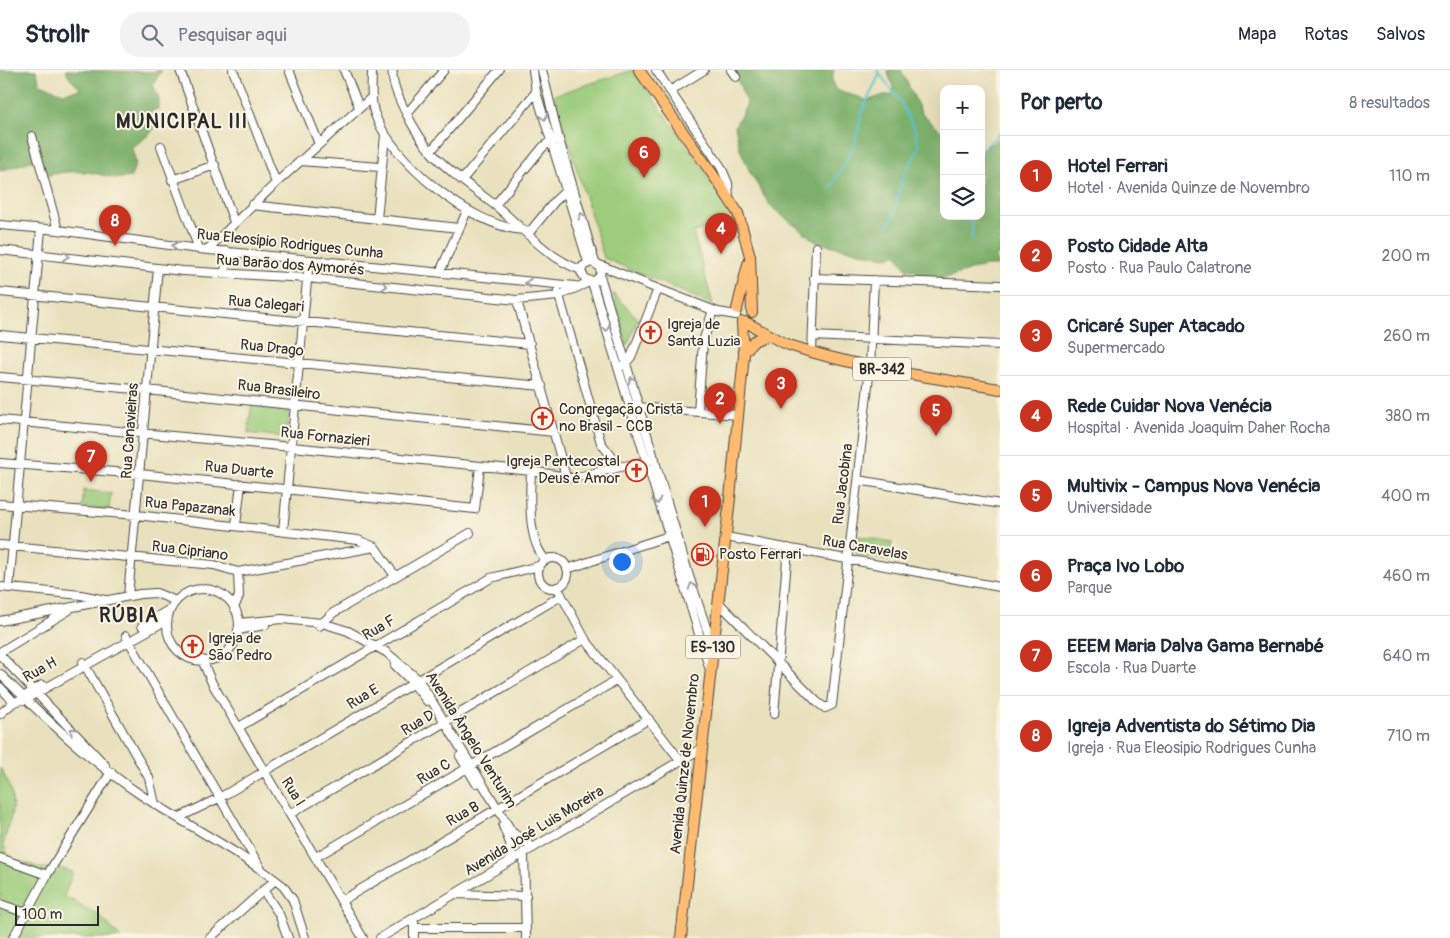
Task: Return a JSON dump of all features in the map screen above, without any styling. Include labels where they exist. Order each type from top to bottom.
[{"type":"main road","points":[[639,70],[729,198],[742,223],[750,256],[745,317]]},
{"type":"main road","points":[[745,317],[750,256]]},
{"type":"main road","name":"BR-342","points":[[745,317],[768,334],[812,352],[870,367],[1000,389]]},
{"type":"main road","name":"ES-130","points":[[744,353],[745,317]]},
{"type":"main road","points":[[744,353],[754,341],[768,334]]},
{"type":"main road","name":"Avenida Quinze de Novembro","points":[[681,938],[719,603],[744,353]]},
{"type":"street","points":[[180,70],[234,222]]},
{"type":"street","points":[[233,70],[276,183]]},
{"type":"street","points":[[289,70],[319,144]]},
{"type":"street","points":[[344,70],[359,107]]},
{"type":"street","points":[[372,70],[374,113],[384,135],[395,150],[409,164],[467,211],[506,228],[526,232]]},
{"type":"street","points":[[393,70],[394,87],[422,140],[431,152],[462,180],[561,260],[581,272],[590,282],[618,367],[645,461],[713,648]]},
{"type":"street","points":[[408,112],[444,70]]},
{"type":"street","points":[[431,152],[499,70]]},
{"type":"street","points":[[533,70],[536,92],[555,138],[593,263],[600,275],[627,363],[655,459],[673,535],[710,672]]},
{"type":"street","points":[[542,70],[555,138]]},
{"type":"street","points":[[656,70],[721,167],[728,183],[729,198]]},
{"type":"street","points":[[670,91],[704,70]]},
{"type":"street","points":[[731,70],[736,77]]},
{"type":"street","points":[[462,180],[536,92]]},
{"type":"street","points":[[208,249],[252,205],[372,97]]},
{"type":"street","points":[[377,219],[384,135]]},
{"type":"street","points":[[32,136],[58,230]]},
{"type":"street","points":[[495,205],[555,138]]},
{"type":"street","points":[[161,146],[198,249]]},
{"type":"street","points":[[300,161],[380,167]]},
{"type":"street","points":[[172,180],[214,165]]},
{"type":"street","points":[[526,232],[570,187]]},
{"type":"street","points":[[252,205],[459,228]]},
{"type":"street","points":[[440,272],[467,211]]},
{"type":"street","points":[[506,228],[512,220]]},
{"type":"street","name":"Rua Eleosipio Rodrigues Cunha","points":[[0,225],[58,230],[198,249],[227,250],[560,286],[577,286]]},
{"type":"street","points":[[9,588],[41,229]]},
{"type":"street","points":[[812,352],[816,247]]},
{"type":"street","name":"Rua Barão dos Aymorés","points":[[0,250],[158,268],[307,278],[517,300],[558,296],[577,286]]},
{"type":"street","points":[[224,273],[227,250]]},
{"type":"street","points":[[283,531],[309,260]]},
{"type":"street","points":[[577,286],[581,272],[593,263]]},
{"type":"street","points":[[593,263],[713,310],[745,317]]},
{"type":"street","name":"Rua Canavieiras","points":[[128,596],[158,268]]},
{"type":"street","points":[[577,286],[590,282],[600,275],[616,273]]},
{"type":"street","points":[[814,278],[1000,285]]},
{"type":"street","name":"Rua Jacobina","points":[[777,662],[825,708],[832,705],[873,338],[874,280]]},
{"type":"street","points":[[560,286],[558,296],[601,443],[620,467]]},
{"type":"street","points":[[618,367],[627,363],[658,289]]},
{"type":"street","name":"Rua Calegari","points":[[0,292],[530,344]]},
{"type":"street","points":[[517,300],[566,478]]},
{"type":"street","points":[[698,412],[703,342],[713,310]]},
{"type":"street","name":"Rua Drago","points":[[0,335],[299,365],[542,386]]},
{"type":"street","points":[[813,336],[1000,345]]},
{"type":"street","name":"Rua Brasileiro","points":[[0,377],[554,432]]},
{"type":"street","points":[[630,407],[639,406],[738,415]]},
{"type":"street","name":"Rua Fornazieri","points":[[0,420],[144,432],[531,471],[566,478],[579,477],[655,459]]},
{"type":"street","name":"Rua Duarte","points":[[0,463],[140,474],[475,509],[480,467]]},
{"type":"street","points":[[531,471],[531,512],[537,545],[546,560]]},
{"type":"street","points":[[858,480],[1000,504]]},
{"type":"street","points":[[236,525],[241,484]]},
{"type":"street","name":"Rua Papazanak","points":[[0,504],[236,525],[358,540],[375,546]]},
{"type":"street","points":[[320,625],[333,613],[470,533]]},
{"type":"street","points":[[567,569],[673,535]]},
{"type":"street","name":"Rua Caravelas","points":[[726,537],[1000,586]]},
{"type":"street","name":"Rua Cipriano","points":[[0,545],[214,565],[238,572],[375,546]]},
{"type":"street","points":[[375,546],[395,576]]},
{"type":"street","points":[[774,714],[788,548]]},
{"type":"street","points":[[551,558],[561,560],[567,569],[564,581],[557,587],[548,586],[540,580],[540,566],[546,560],[551,558]]},
{"type":"street","name":"Rua F","points":[[239,727],[490,578],[540,566]]},
{"type":"street","points":[[234,608],[239,596],[238,572]]},
{"type":"street","points":[[557,587],[585,639],[682,761]]},
{"type":"street","points":[[0,588],[81,595],[110,601]]},
{"type":"street","points":[[210,589],[228,598],[234,608],[238,627],[232,644],[222,655],[202,660],[183,655],[170,640],[167,620],[170,609],[176,601],[190,591],[210,589]]},
{"type":"street","points":[[0,621],[128,596],[156,594],[176,601]]},
{"type":"street","name":"Rua E","points":[[178,818],[221,796],[561,596]]},
{"type":"street","points":[[719,603],[777,662]]},
{"type":"street","points":[[72,608],[0,654],[108,770]]},
{"type":"street","name":"Rua H","points":[[0,714],[20,699],[84,664],[170,609]]},
{"type":"street","name":"Avenida Ângelo Venturim","points":[[238,627],[282,619],[348,631],[374,647],[416,682],[444,724],[496,811],[512,832],[533,848]]},
{"type":"street","name":"Rua H","points":[[127,638],[167,620]]},
{"type":"street","points":[[127,638],[221,796],[262,871]]},
{"type":"street","name":"Rua D","points":[[290,814],[585,639]]},
{"type":"street","name":"Rua I","points":[[202,660],[206,673],[363,938]]},
{"type":"street","points":[[84,664],[149,778],[156,804]]},
{"type":"street","points":[[0,674],[20,699]]},
{"type":"street","name":"Rua C","points":[[316,857],[617,680]]},
{"type":"street","points":[[0,687],[20,699],[80,749],[156,804],[275,880],[293,900],[305,938]]},
{"type":"street","name":"Rua B","points":[[341,901],[649,719]]},
{"type":"street","name":"Avenida José Luis Moreira","points":[[380,938],[702,748]]},
{"type":"street","points":[[13,938],[108,770]]},
{"type":"street","name":"Avenida Ângelo Venturim","points":[[496,811],[508,836],[511,860]]},
{"type":"street","points":[[524,852],[526,938]]},
{"type":"street","points":[[0,858],[47,875]]},
{"type":"street","points":[[210,938],[275,880]]},
{"type":"street","points":[[263,890],[280,914],[288,938]]},
{"type":"street","points":[[455,894],[526,896]]},
{"type":"street","points":[[0,904],[26,913]]},
{"type":"street","points":[[414,918],[414,938]]},
{"type":"street","points":[[414,928],[526,928]]},
{"type":"green space","points":[[0,70],[36,70],[40,84],[63,93],[81,89],[70,79],[66,70],[151,72],[162,70],[153,84],[159,100],[159,108],[150,112],[150,116],[158,116],[156,123],[151,133],[132,149],[136,162],[131,177],[118,178],[75,172],[46,176],[40,158],[0,171]]},
{"type":"green space","points":[[633,70],[698,161],[735,220],[693,232],[713,305],[604,258],[554,95]]},
{"type":"green space","points":[[730,70],[834,70],[832,79],[834,88],[867,101],[884,95],[891,95],[894,90],[887,70],[901,70],[922,114],[940,130],[940,220],[985,220],[985,148],[1000,138],[1000,255],[996,254],[997,266],[984,266],[939,280],[922,278],[913,270],[907,269],[897,255],[884,257],[816,242],[770,206],[750,172],[740,149],[735,126],[747,104],[740,85]]},
{"type":"green space","points":[[613,293],[638,319],[627,346]]},
{"type":"green space","points":[[252,401],[290,406],[286,437],[248,433]]},
{"type":"green space","points":[[84,490],[111,493],[109,510],[82,507]]},
{"type":"green space","points":[[859,536],[892,542],[889,561],[856,555]]},
{"type":"green space","points":[[0,768],[10,788],[12,797],[11,814],[3,844],[10,859],[43,868],[60,868],[73,872],[64,896],[99,915],[121,938],[0,938]]},
{"type":"waterway","points":[[877,70],[902,104],[915,131],[919,148],[902,179],[894,215],[888,226]]},
{"type":"waterway","points":[[831,188],[855,144],[862,112],[879,75]]},
{"type":"waterway","points":[[985,147],[1000,133]]},
{"type":"waterway","points":[[972,220],[972,241]]},
{"type":"place","name":"Praça Ivo Lobo","points":[[644,178]]},
{"type":"place","name":"Igreja Adventista do Sétimo Dia","points":[[115,246]]},
{"type":"place","name":"Rede Cuidar Nova Venécia","points":[[721,254]]},
{"type":"place","name":"Igreja de Santa Luzia","points":[[651,333]]},
{"type":"place","name":"Cricaré Super Atacado","points":[[781,409]]},
{"type":"place","name":"Congregação Cristã no Brasil - CCB","points":[[543,418]]},
{"type":"place","name":"Posto Cidade Alta","points":[[720,424]]},
{"type":"place","name":"Multivix - Campus Nova Venécia","points":[[936,436]]},
{"type":"place","name":"Igreja Pentecostal Deus é Amor","points":[[636,470]]},
{"type":"place","name":"EEEM Maria Dalva Gama Bernabé","points":[[91,482]]},
{"type":"place","name":"Hotel Ferrari","points":[[705,527]]},
{"type":"place","name":"Posto Ferrari","points":[[703,554]]},
{"type":"place","name":"Igreja de São Pedro","points":[[192,647]]},
{"type":"district","name":"MUNICIPAL III","points":[[182,121]]},
{"type":"district","name":"RÚBIA","points":[[129,615]]}]
